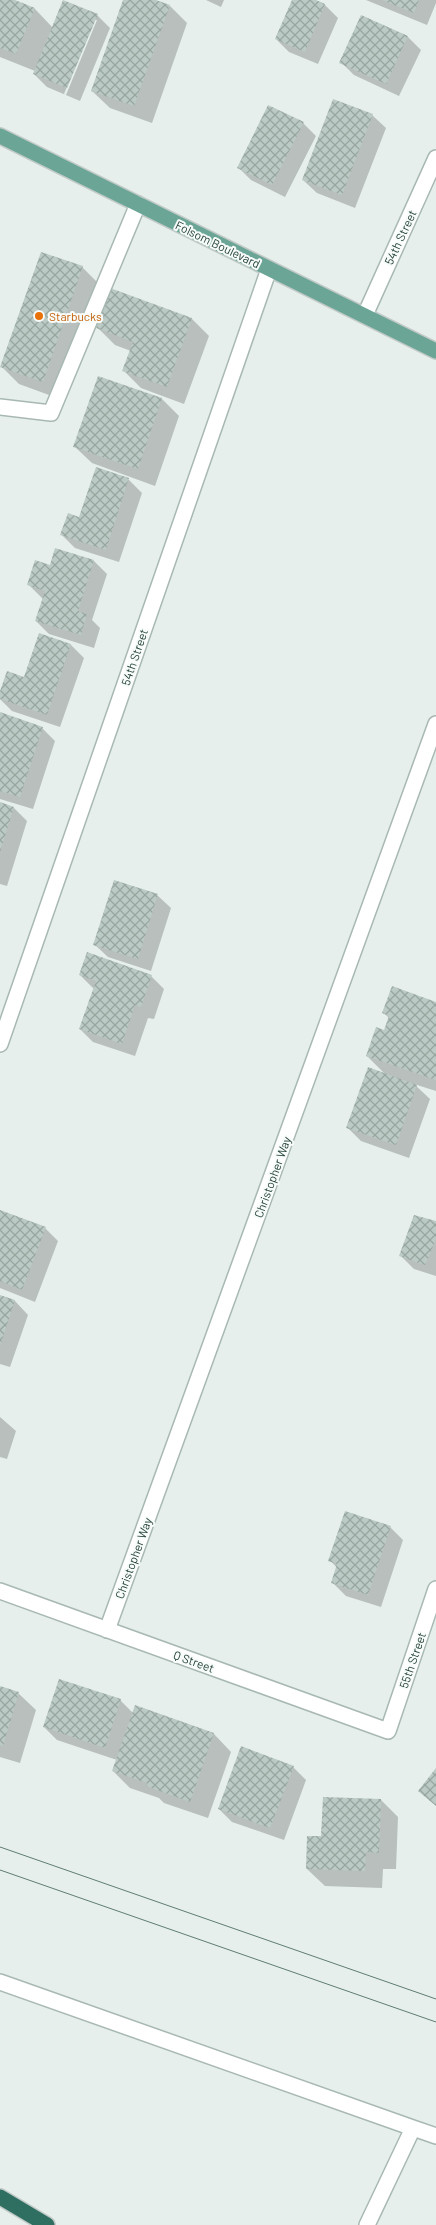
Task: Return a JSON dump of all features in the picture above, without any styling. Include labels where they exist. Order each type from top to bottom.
[{"type":"highway","points":[[0,2197],[47,2225]]},
{"type":"highway","points":[[0,2207],[26,2225]]},
{"type":"main road","name":"Folsom Boulevard","points":[[0,136],[436,351]]},
{"type":"street","name":"54th Street","points":[[365,315],[436,158]]},
{"type":"street","points":[[0,407],[51,413],[138,204]]},
{"type":"street","name":"54th Street","points":[[0,1044],[269,269]]},
{"type":"street","name":"Christopher Way","points":[[107,1630],[436,724]]},
{"type":"street","name":"55th Street","points":[[388,1731],[436,1589]]},
{"type":"street","name":"Q Street","points":[[0,1591],[388,1731]]},
{"type":"street","points":[[0,1982],[436,2136]]},
{"type":"street","points":[[367,2225],[413,2128]]},
{"type":"building","points":[[0,0],[15,0],[35,8],[16,54],[0,48]]},
{"type":"building","points":[[63,0],[98,14],[67,88],[33,74]]},
{"type":"building","points":[[123,0],[156,0],[170,5],[134,106],[91,91]]},
{"type":"building","points":[[292,0],[316,0],[325,4],[305,52],[275,39]]},
{"type":"building","points":[[382,0],[419,0],[414,13]]},
{"type":"building","points":[[361,15],[408,36],[386,84],[339,63]]},
{"type":"building","points":[[333,99],[373,114],[342,195],[302,180]]},
{"type":"building","points":[[268,105],[304,122],[272,185],[237,168]]},
{"type":"building","points":[[41,252],[83,266],[43,382],[0,367]]},
{"type":"building","points":[[110,288],[192,318],[167,387],[122,371],[133,342],[96,328]]},
{"type":"building","points":[[98,376],[162,398],[138,469],[73,447]]},
{"type":"building","points":[[96,467],[129,478],[106,550],[60,535],[68,513],[79,517]]},
{"type":"building","points":[[55,548],[94,560],[78,611],[87,614],[81,635],[35,621],[45,591],[27,585],[35,560],[50,565]]},
{"type":"building","points":[[39,633],[71,644],[47,715],[0,699],[0,691],[7,671],[24,677]]},
{"type":"building","points":[[0,712],[43,727],[20,797],[0,791]]},
{"type":"building","points":[[0,802],[14,807],[0,852]]},
{"type":"building","points":[[114,880],[158,894],[138,959],[93,945]]},
{"type":"building","points":[[87,952],[152,975],[141,1007],[135,1005],[122,1044],[79,1029],[96,981],[79,975]]},
{"type":"building","points":[[392,986],[436,1002],[436,1080],[366,1056],[376,1027],[384,1030],[389,1016],[382,1013]]},
{"type":"building","points":[[368,1067],[417,1085],[396,1145],[346,1128]]},
{"type":"building","points":[[0,1210],[46,1227],[22,1290],[0,1281]]},
{"type":"building","points":[[414,1215],[436,1221],[436,1239],[425,1265],[399,1256]]},
{"type":"building","points":[[0,1295],[15,1300],[0,1346]]},
{"type":"building","points":[[345,1511],[391,1526],[368,1595],[331,1583],[337,1564],[328,1561]]},
{"type":"building","points":[[59,1679],[121,1699],[105,1748],[43,1727]]},
{"type":"building","points":[[0,1686],[19,1692],[3,1746],[0,1745]]},
{"type":"building","points":[[135,1705],[214,1733],[190,1802],[146,1786],[147,1783],[112,1771]]},
{"type":"building","points":[[241,1746],[294,1766],[270,1828],[218,1809]]},
{"type":"building","points":[[436,1768],[436,1806],[418,1791]]},
{"type":"building","points":[[323,1797],[381,1799],[379,1853],[366,1852],[365,1871],[306,1869],[307,1836],[321,1836]]},
{"type":"tram line","points":[[0,1847],[436,1999]]},
{"type":"tram line","points":[[0,1870],[436,2022]]},
{"type":"place","name":"Starbucks","points":[[39,316]]}]
